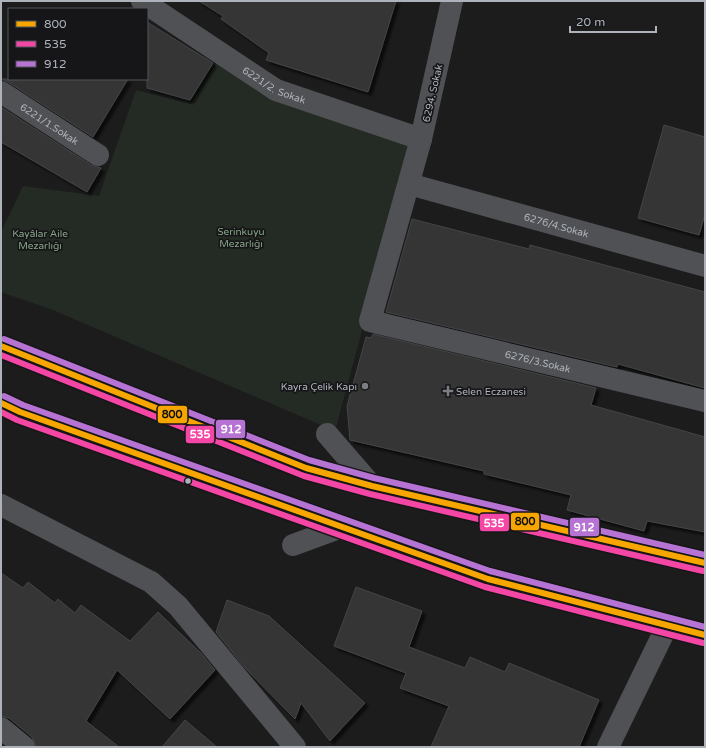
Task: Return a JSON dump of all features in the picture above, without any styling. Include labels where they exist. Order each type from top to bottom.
[{"type":"highway","points":[[1,346],[306,468],[372,486],[705,563]]},
{"type":"highway","points":[[1,403],[20,412],[488,579],[705,635]]},
{"type":"street","name":"6221/2. Sokak","points":[[142,1],[276,90],[421,139]]},
{"type":"street","name":"6294. Sokak","points":[[370,321],[421,139],[446,4]]},
{"type":"street","name":"6221/1.Sokak","points":[[1,92],[98,155]]},
{"type":"street","name":"6276/4.Sokak","points":[[409,184],[705,266]]},
{"type":"street","name":"6276/3.Sokak","points":[[370,321],[705,401]]},
{"type":"street","points":[[326,434],[372,486]]},
{"type":"street","points":[[1,506],[151,582],[178,606],[295,747]]},
{"type":"street","points":[[293,545],[342,527]]},
{"type":"street","points":[[608,747],[667,626]]},
{"type":"street","points":[[1,728],[24,747]]},
{"type":"green space","name":"Serinkuyu Mezarlığı","points":[[218,61],[413,141],[335,431],[53,310],[1,292],[1,232],[23,186],[99,196],[136,90],[191,104]]},
{"type":"building","points":[[199,1],[396,1],[368,92],[266,60],[269,53],[221,19],[223,16]]},
{"type":"building","points":[[148,23],[213,63],[190,100],[147,88]]},
{"type":"building","points":[[1,79],[127,80],[93,137]]},
{"type":"building","points":[[1,107],[91,165],[101,168],[87,192],[1,142]]},
{"type":"building","points":[[664,125],[705,137],[705,214],[699,235],[638,218]]},
{"type":"building","points":[[412,219],[529,249],[530,245],[705,292],[705,388],[618,364],[617,367],[386,312]]},
{"type":"building","points":[[373,334],[596,388],[591,405],[705,437],[705,532],[647,521],[644,531],[567,510],[571,495],[484,474],[484,471],[350,440],[347,406],[366,337],[371,338]]},
{"type":"building","points":[[1,573],[23,588],[28,582],[55,603],[58,599],[75,613],[81,605],[130,641],[158,612],[201,653],[215,670],[170,719],[117,670],[86,721],[119,747],[36,747],[32,737],[9,718],[1,716]]},
{"type":"building","points":[[356,587],[422,611],[409,647],[465,668],[470,657],[505,672],[509,663],[599,700],[579,747],[431,747],[449,706],[400,688],[406,673],[334,646]]},
{"type":"building","points":[[227,600],[269,616],[365,703],[330,741],[301,703],[295,719],[245,668],[216,632]]},
{"type":"building","points":[[185,720],[217,747],[162,747]]},
{"type":"transit line","name":"912","points":[[4,339],[309,460],[374,478],[705,555]]},
{"type":"transit line","name":"800","points":[[1,346],[306,468],[372,486],[705,563]]},
{"type":"transit line","name":"535","points":[[1,355],[304,476],[370,494],[703,571]]},
{"type":"transit line","name":"912","points":[[4,396],[23,405],[490,571],[705,627]]},
{"type":"transit line","name":"800","points":[[1,403],[20,412],[488,579],[705,635]]},
{"type":"transit line","name":"535","points":[[1,412],[17,420],[485,587],[703,643]]},
{"type":"place","name":"Kayra Çelik Kapı","points":[[365,386]]},
{"type":"place","name":"Selen Eczanesi","points":[[448,391]]},
{"type":"park label","name":"Kayâlar Aile Mezarlığı","points":[[40,238]]}]
